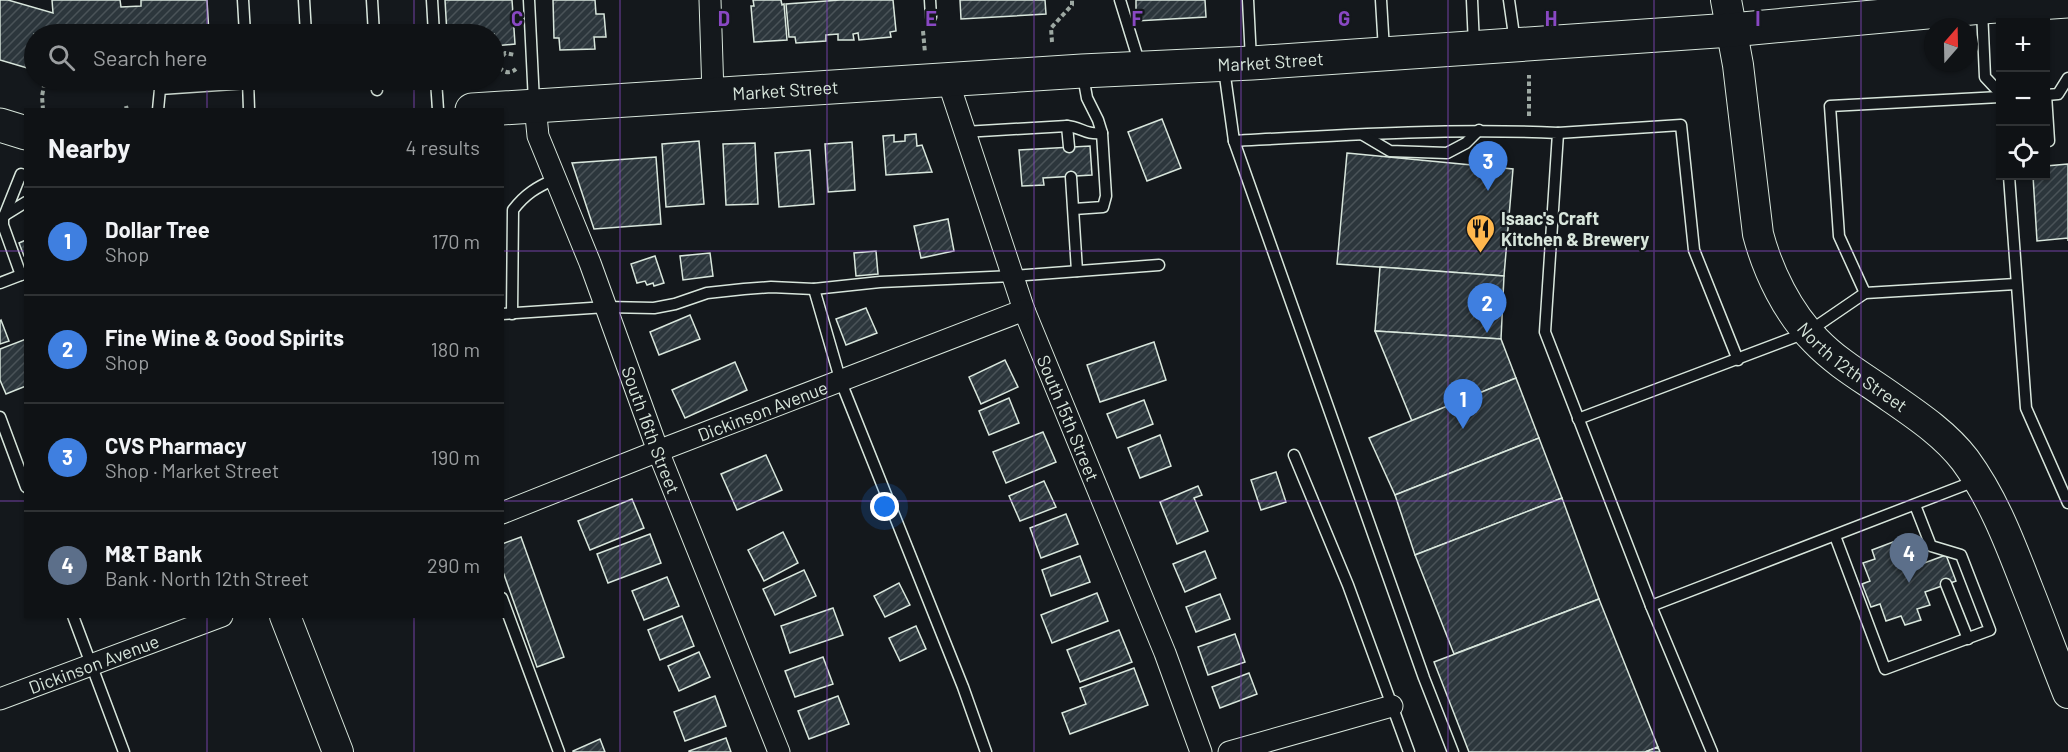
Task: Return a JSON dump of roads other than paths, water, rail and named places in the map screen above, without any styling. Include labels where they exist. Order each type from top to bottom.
[{"type":"main road","name":"Market Street","points":[[497,108],[713,94],[937,71],[1082,71],[1238,64],[1516,45],[1728,15],[1889,12],[2068,1]]},
{"type":"main road","name":"North 12th Street","points":[[1728,15],[1738,65],[1758,234],[1763,253],[1779,288],[1799,322],[1816,342],[1848,368],[1916,414],[1946,439],[1964,459],[1978,480],[2010,543],[2065,676]]},
{"type":"main road","points":[[0,125],[24,132]]},
{"type":"main road","points":[[286,618],[338,752]]},
{"type":"street","points":[[710,0],[713,94]]},
{"type":"street","name":"South 15th Street","points":[[937,71],[964,132],[1024,310],[1165,653],[1201,752]]},
{"type":"street","name":"South 16th Street","points":[[535,105],[538,136],[606,307],[658,451],[779,752]]},
{"type":"street","name":"Dickinson Avenue","points":[[504,512],[1024,310]]},
{"type":"street","name":"Dickinson Avenue","points":[[0,699],[217,618]]},
{"type":"street","points":[[1228,752],[1392,706]]},
{"type":"lane","points":[[243,0],[244,24]]},
{"type":"lane","points":[[304,0],[305,24]]},
{"type":"lane","points":[[372,0],[373,24]]},
{"type":"lane","points":[[432,0],[433,24]]},
{"type":"lane","points":[[529,0],[535,105]]},
{"type":"lane","points":[[930,0],[931,17]]},
{"type":"lane","points":[[1120,0],[1141,68]]},
{"type":"lane","points":[[1248,0],[1238,64],[1234,141],[1416,655],[1453,752]]},
{"type":"lane","points":[[1381,0],[1385,54]]},
{"type":"lane","points":[[1472,0],[1474,48]]},
{"type":"lane","points":[[1509,0],[1516,45]]},
{"type":"lane","points":[[1982,7],[1985,77],[1996,89]]},
{"type":"lane","points":[[1074,209],[1103,207],[1105,202],[1102,133],[1087,98],[1082,71]]},
{"type":"lane","points":[[2050,95],[2058,94],[2068,78]]},
{"type":"lane","points":[[158,108],[160,90]]},
{"type":"lane","points":[[248,90],[249,108]]},
{"type":"lane","points":[[437,90],[438,108]]},
{"type":"lane","points":[[1864,293],[1839,236],[1830,106],[1996,95]]},
{"type":"lane","points":[[1234,141],[1479,130],[1558,133],[1682,125],[1694,250],[1738,360]]},
{"type":"lane","points":[[1067,126],[1069,147]]},
{"type":"lane","points":[[964,132],[1075,126],[1085,133],[1102,133]]},
{"type":"lane","points":[[1360,134],[1373,139],[1390,151],[1447,153],[1460,147],[1479,130]]},
{"type":"lane","points":[[1558,133],[1545,332],[1651,606],[1712,752]]},
{"type":"lane","points":[[0,283],[23,274],[3,225],[21,174],[24,175]]},
{"type":"lane","points":[[1071,177],[1077,271]]},
{"type":"lane","points":[[555,179],[535,188],[513,210],[507,314],[606,307],[654,308],[675,304],[707,293],[744,289],[771,287],[814,289],[880,282],[1013,276],[1159,265]]},
{"type":"lane","points":[[2009,180],[2026,408],[2068,503]]},
{"type":"lane","points":[[5,215],[24,203]]},
{"type":"lane","points":[[1578,419],[1809,332],[1864,293],[2016,284]]},
{"type":"lane","points":[[814,289],[841,382],[963,687],[986,752]]},
{"type":"lane","points":[[0,417],[24,482]]},
{"type":"lane","points":[[1294,455],[1348,585],[1409,752]]},
{"type":"lane","points":[[1651,606],[1978,480]]},
{"type":"lane","points":[[1915,505],[1936,559]]},
{"type":"lane","points":[[1835,536],[1885,669],[1990,630],[1961,555],[1931,546]]},
{"type":"lane","points":[[1946,584],[1968,639]]},
{"type":"lane","points":[[504,604],[558,752]]},
{"type":"lane","points":[[74,618],[124,752]]},
{"type":"place","name":"CVS Pharmacy","points":[[1488,191]]},
{"type":"place","name":"Isaac's Craft Kitchen & Brewery","points":[[1480,254]]},
{"type":"place","name":"Fine Wine & Good Spirits","points":[[1487,333]]},
{"type":"place","name":"Dollar Tree","points":[[1463,429]]},
{"type":"place","name":"M&T Bank","points":[[1909,583]]}]
